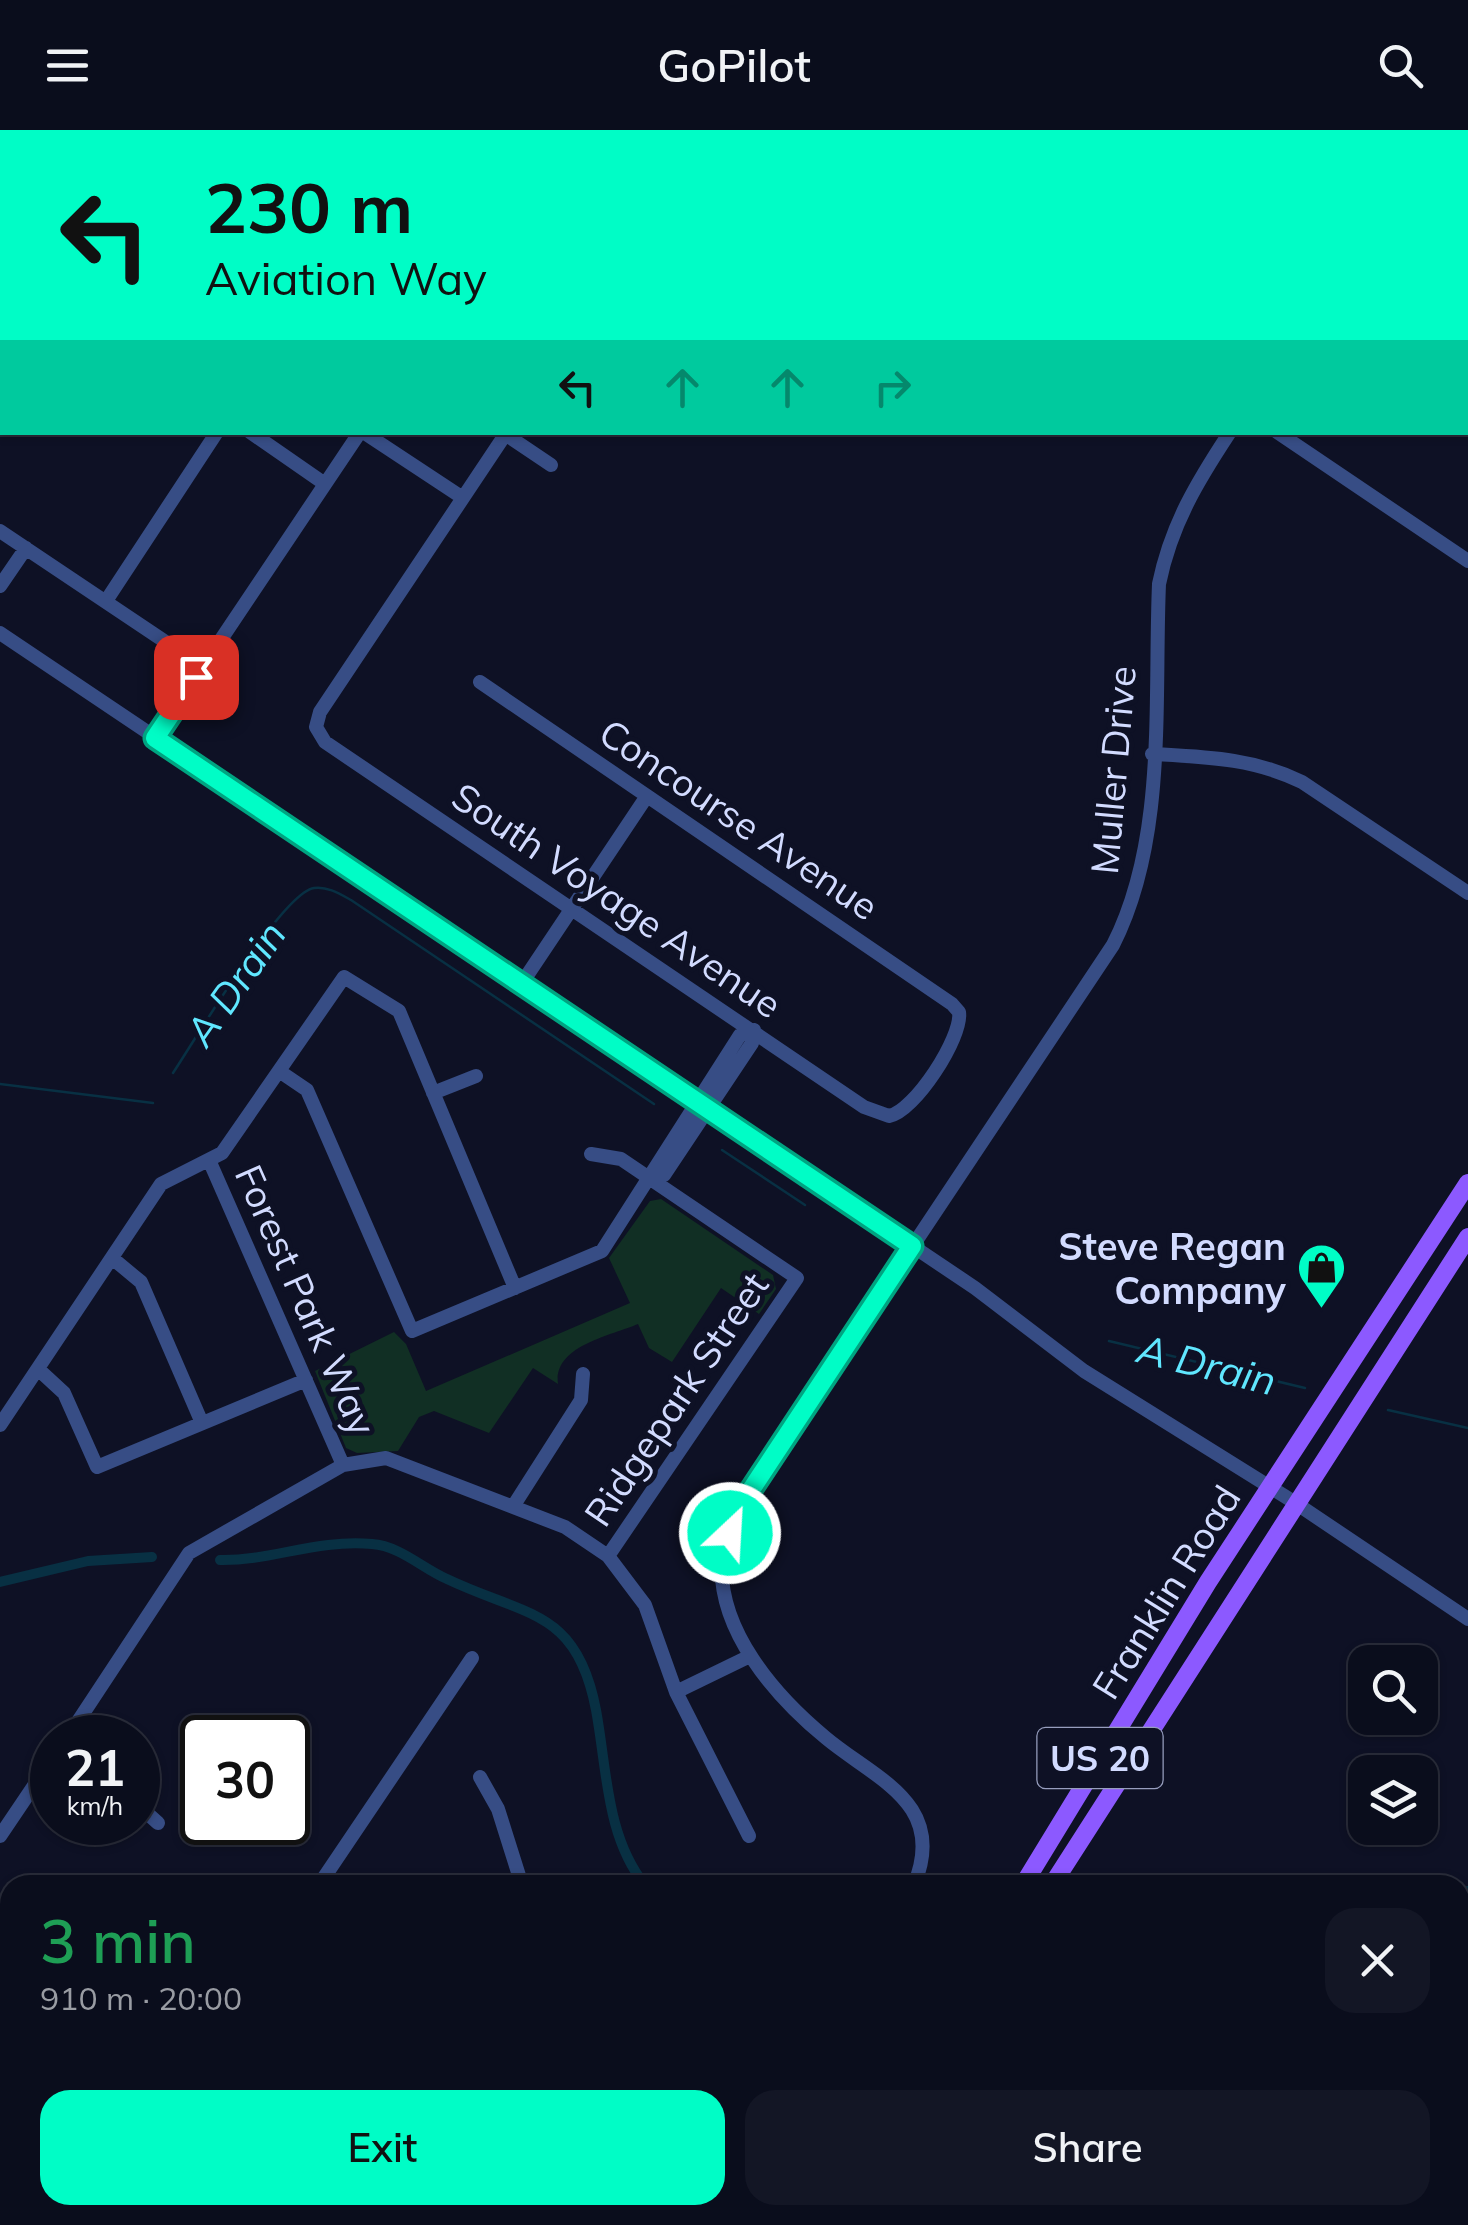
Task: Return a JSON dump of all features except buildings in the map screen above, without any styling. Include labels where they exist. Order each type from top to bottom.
[{"type":"main road","name":"US 20","points":[[1270,1487],[1468,1183]]},
{"type":"main road","name":"US 20","points":[[1294,1502],[1466,1239]]},
{"type":"main road","name":"Franklin Road","points":[[1029,1875],[1270,1487]]},
{"type":"main road","name":"Franklin Road","points":[[1058,1875],[1294,1502]]},
{"type":"main road","points":[[1109,1794],[1098,1780],[1148,1698],[1161,1658]]},
{"type":"street","points":[[106,601],[215,435]]},
{"type":"street","points":[[254,435],[326,484]]},
{"type":"street","points":[[155,738],[360,435]]},
{"type":"street","points":[[367,435],[463,498],[505,435]]},
{"type":"street","points":[[507,435],[552,465]]},
{"type":"street","name":"Muller Drive","points":[[748,1657],[730,1611],[722,1558],[739,1508],[1113,945],[1130,910],[1148,829],[1159,584],[1166,550],[1178,513],[1228,435]]},
{"type":"street","points":[[1281,435],[1468,562]]},
{"type":"street","name":"South Voyage Avenue","points":[[463,498],[320,712],[316,727],[325,742],[864,1107],[889,1116]]},
{"type":"street","points":[[0,531],[203,667]]},
{"type":"street","points":[[0,586],[26,548]]},
{"type":"street","points":[[0,632],[373,881],[520,986],[912,1246],[1084,1370],[1294,1502],[1468,1619]]},
{"type":"street","name":"Concourse Avenue","points":[[480,682],[960,1012],[958,1034],[906,1110],[889,1116]]},
{"type":"street","points":[[1152,754],[1237,759],[1272,767],[1302,782],[1468,893]]},
{"type":"street","points":[[520,986],[647,796]]},
{"type":"street","points":[[0,1424],[160,1184],[222,1153],[344,977],[399,1011],[515,1288]]},
{"type":"street","points":[[279,1071],[307,1090],[412,1331],[602,1251],[652,1178],[654,1166],[701,1107],[740,1036],[754,1030]]},
{"type":"street","points":[[433,1092],[476,1076]]},
{"type":"street","points":[[591,1154],[620,1159],[652,1178]]},
{"type":"street","name":"Forest Park Way","points":[[209,1160],[343,1466]]},
{"type":"street","name":"Ridgepark Street","points":[[608,1556],[796,1278],[652,1178]]},
{"type":"street","points":[[112,1258],[142,1282],[202,1424]]},
{"type":"street","points":[[38,1369],[64,1392],[97,1467],[306,1380]]},
{"type":"street","points":[[514,1505],[581,1400],[583,1374]]},
{"type":"street","points":[[82,1715],[188,1553],[343,1466],[386,1458],[565,1527],[608,1556],[645,1606],[676,1692],[749,1836]]},
{"type":"street","points":[[676,1692],[748,1657],[825,1738],[898,1788],[918,1824],[922,1851],[916,1875]]},
{"type":"street","points":[[331,1875],[472,1658]]},
{"type":"street","points":[[480,1777],[498,1808],[519,1875]]},
{"type":"street","points":[[0,1836],[30,1792]]},
{"type":"green space","points":[[661,1199],[773,1275],[776,1289],[759,1314],[721,1288],[672,1362],[649,1348],[638,1324],[574,1351],[564,1360],[558,1384],[533,1368],[489,1433],[434,1411],[419,1417],[398,1451],[357,1453],[346,1448],[315,1371],[394,1332],[406,1344],[426,1391],[630,1303],[609,1258],[650,1201]]},
{"type":"waterway","name":"A Drain","points":[[173,1073],[261,940],[300,896],[319,888],[351,900],[654,1104]]},
{"type":"waterway","name":"A Drain","points":[[0,1084],[153,1103]]},
{"type":"waterway","name":"A Drain","points":[[722,1150],[805,1205]]},
{"type":"waterway","name":"A Drain","points":[[1109,1341],[1305,1388]]},
{"type":"waterway","name":"A Drain","points":[[1388,1410],[1468,1428]]},
{"type":"waterway","points":[[220,1560],[351,1543],[382,1546],[524,1611],[562,1634],[576,1652],[587,1677],[615,1824],[638,1875]]},
{"type":"waterway","points":[[0,1582],[88,1561],[152,1557]]},
{"type":"place","name":"Steve Regan Company","points":[[1321,1310]]},
{"type":"route","points":[[196,677],[155,738],[912,1246],[739,1508],[730,1533]]}]
